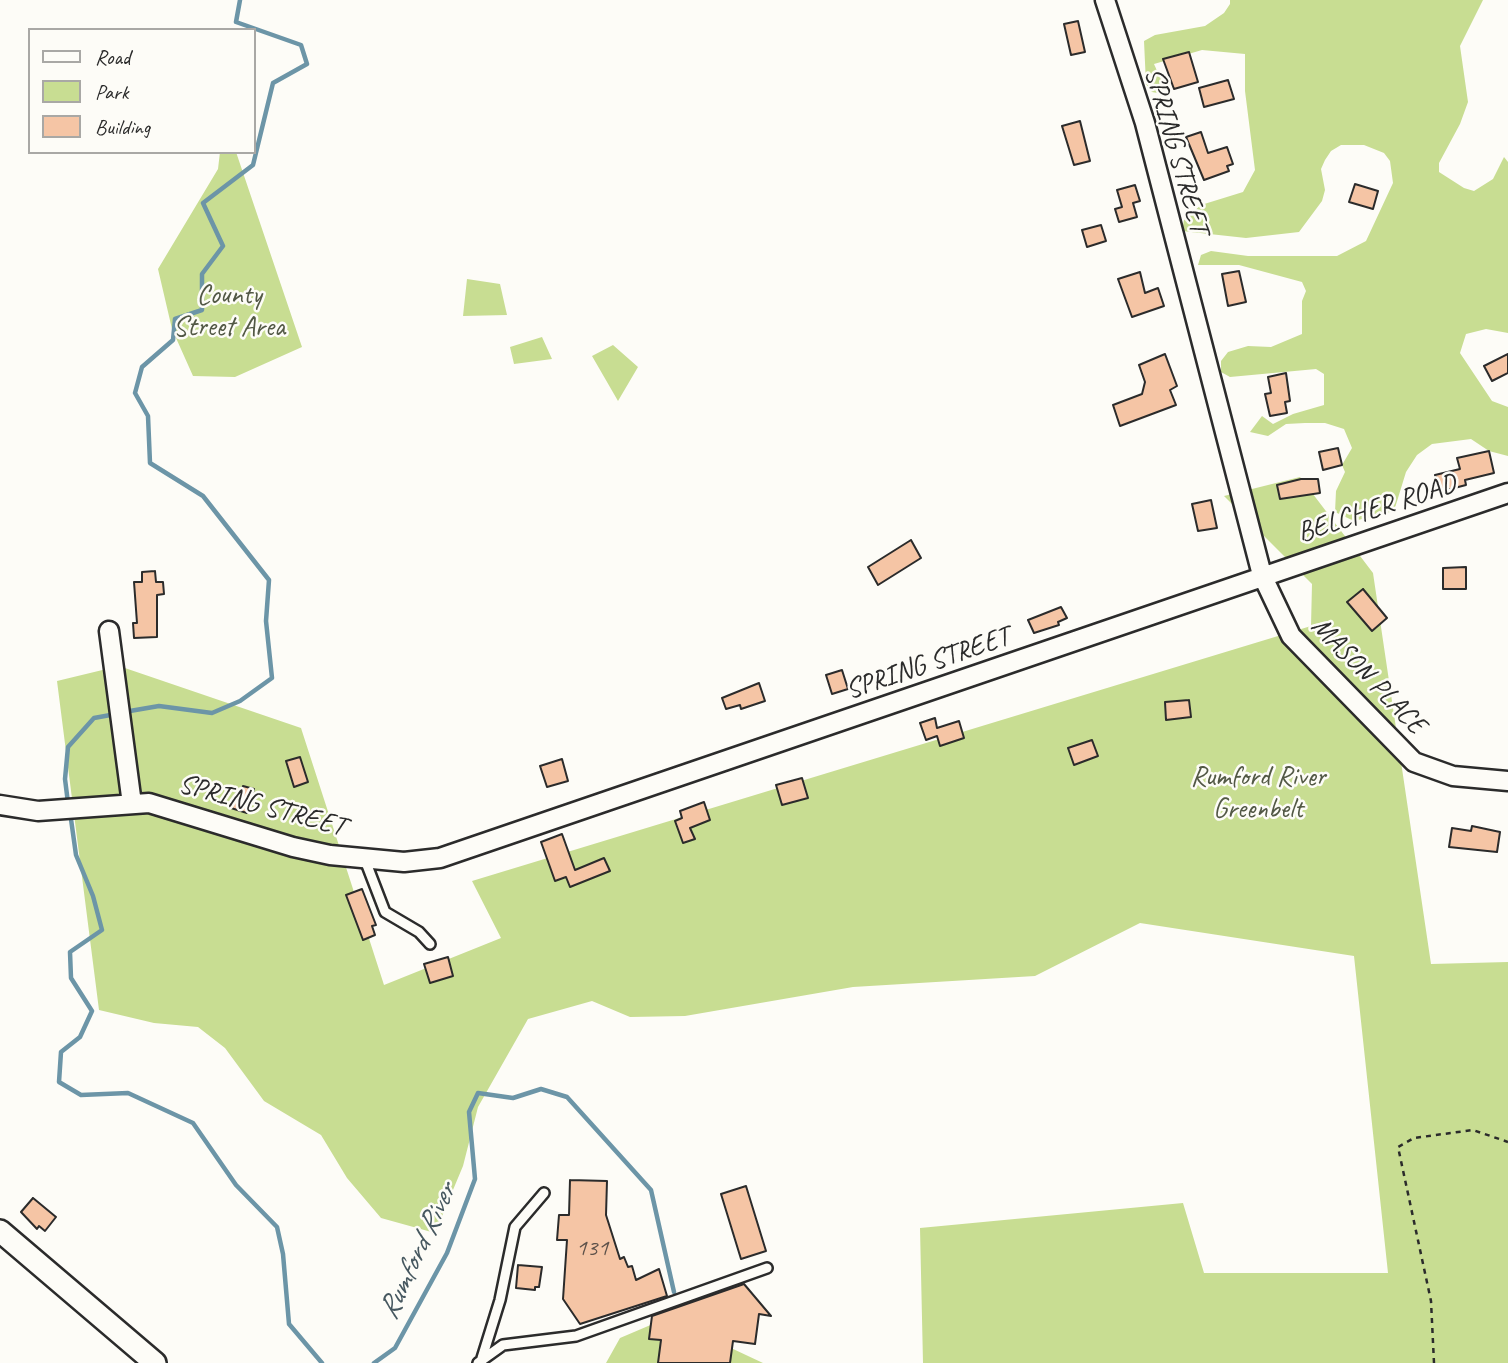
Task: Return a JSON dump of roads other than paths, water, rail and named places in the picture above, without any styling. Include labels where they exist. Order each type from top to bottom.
[{"type":"street","name":"SPRING STREET","points":[[0,805],[32,811],[149,803],[178,809],[293,847],[365,860],[421,860],[481,845],[1262,575],[1145,123],[1105,0]]},
{"type":"street","name":"BELCHER ROAD","points":[[1262,575],[1508,494]]},
{"type":"street","name":"MASON PLACE","points":[[1262,575],[1291,636],[1414,762],[1453,776],[1508,781]]},
{"type":"street","points":[[109,631],[132,804]]},
{"type":"street","points":[[0,1231],[155,1363]]},
{"type":"lane","points":[[365,860],[385,912],[419,932],[430,944]]},
{"type":"lane","points":[[480,1361],[500,1300],[515,1227],[544,1193]]},
{"type":"lane","points":[[480,1361],[503,1345],[576,1336],[767,1268]]},
{"type":"waterway","name":"Rumford River","points":[[240,0],[236,22],[253,28]]},
{"type":"waterway","name":"Rumford River","points":[[256,29],[301,45],[307,64],[273,83],[256,153]]},
{"type":"waterway","name":"Rumford River","points":[[124,712],[159,706],[212,713],[240,701],[272,678],[266,621],[269,580],[203,496],[150,463],[148,416],[135,393],[142,367],[173,340],[175,319],[202,310],[202,274],[223,246],[203,203],[253,165],[256,154]]},
{"type":"waterway","name":"Rumford River","points":[[68,803],[65,779],[68,747],[94,718],[116,714]]},
{"type":"waterway","name":"Rumford River","points":[[70,812],[76,855],[93,896],[102,930],[70,952],[71,978],[92,1011],[80,1037],[61,1052],[59,1082],[81,1095],[128,1093],[193,1123],[236,1185],[277,1227],[283,1254],[289,1324],[322,1363]]},
{"type":"waterway","name":"Rumford River","points":[[374,1363],[395,1348],[447,1253],[475,1179],[469,1112],[478,1093],[513,1098],[541,1089],[567,1097],[651,1190],[674,1292]]},
{"type":"park label","name":"County Street Area","points":[[229,312]]},
{"type":"park label","name":"Rumford River Greenbelt","points":[[1258,794]]}]
